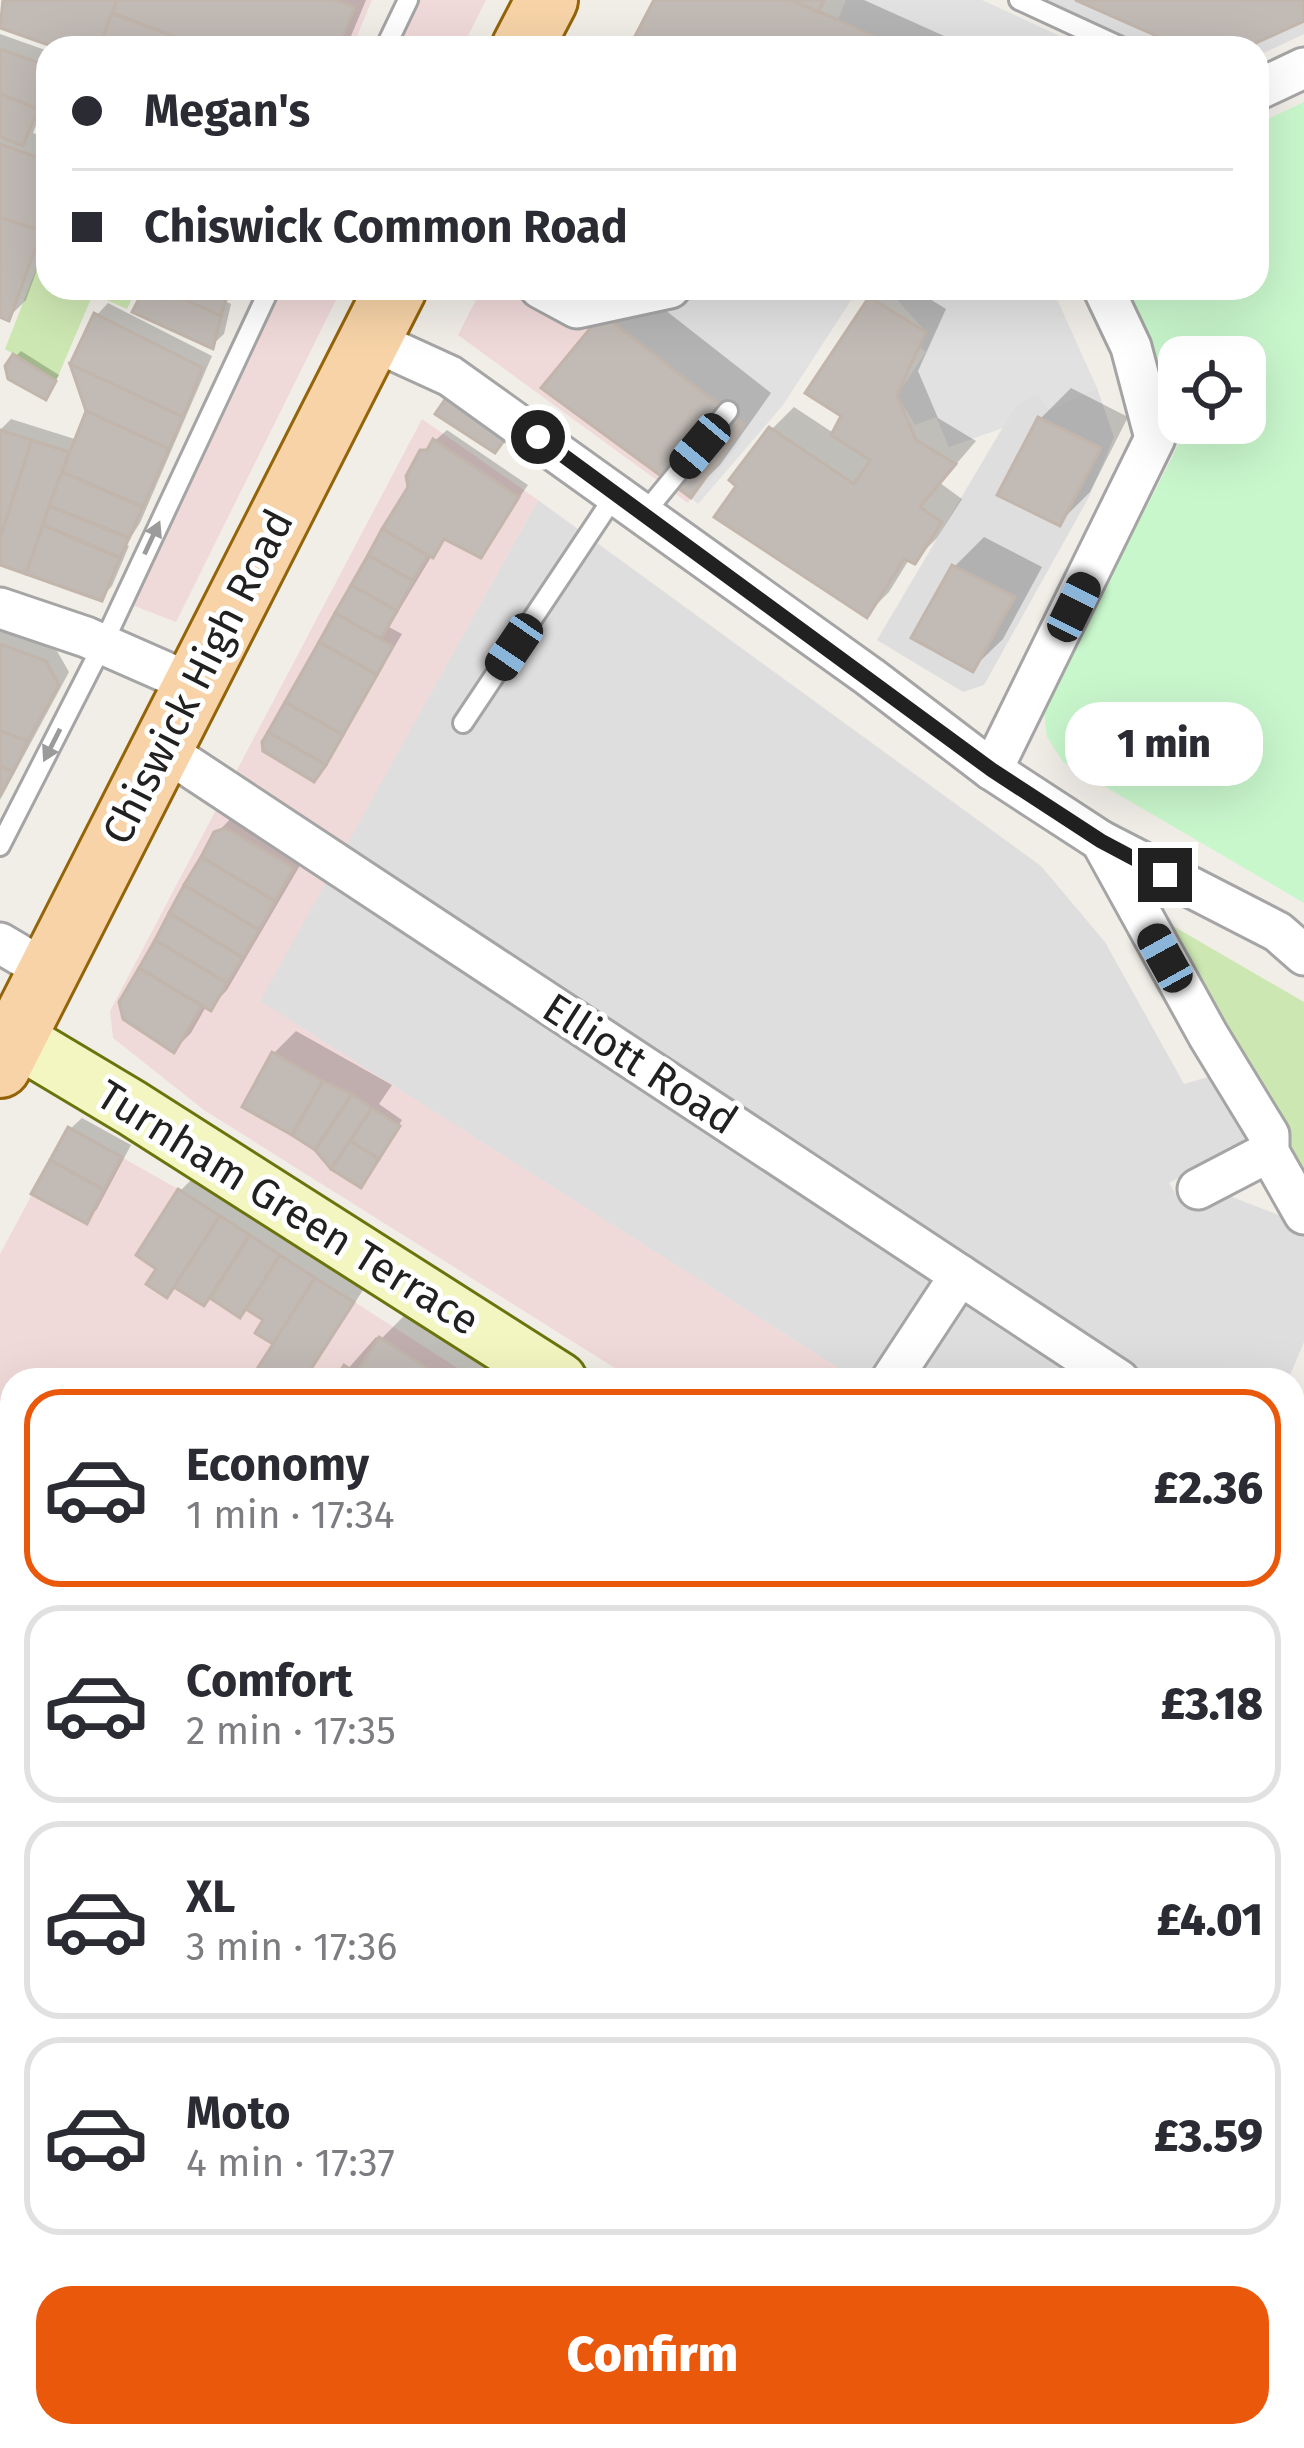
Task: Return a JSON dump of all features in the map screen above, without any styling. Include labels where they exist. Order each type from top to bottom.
[{"type":"main road","points":[[528,36],[548,0]]},
{"type":"main road","name":"Chiswick High Road","points":[[8,1053],[25,957],[161,748],[383,314]]},
{"type":"main road","name":"Turnham Green Terrace","points":[[8,1053],[132,1108],[540,1368]]},
{"type":"street","points":[[1269,84],[1304,68]]},
{"type":"street","points":[[563,300],[578,308],[615,300]]},
{"type":"street","points":[[992,770],[1155,438],[1131,347],[1109,300]]},
{"type":"street","points":[[383,314],[450,376],[992,770],[1101,841],[1278,932],[1304,955]]},
{"type":"street","points":[[0,608],[103,644],[194,684]]},
{"type":"street","name":"Elliott Road","points":[[161,748],[1101,1368]]},
{"type":"street","points":[[1101,841],[1269,1135],[1269,1152],[1304,1214]]},
{"type":"street","points":[[1198,1189],[1269,1152]]},
{"type":"street","points":[[899,1368],[960,1275]]},
{"type":"lane","points":[[391,36],[408,0]]},
{"type":"lane","points":[[1018,0],[1097,36]]},
{"type":"lane","points":[[0,846],[103,644],[264,300]]},
{"type":"lane","points":[[463,723],[629,505],[728,411]]},
{"type":"shaded area","points":[[306,0],[372,0],[357,36],[292,36]]},
{"type":"shaded area","points":[[417,0],[486,0],[468,36],[400,36]]},
{"type":"shaded area","points":[[846,0],[982,0],[1060,36],[870,36],[837,22]]},
{"type":"shaded area","points":[[1042,0],[1304,0],[1304,34],[1269,50],[1269,36],[1124,36]]},
{"type":"shaded area","points":[[275,300],[336,300],[176,622],[132,605]]},
{"type":"shaded area","points":[[476,300],[833,300],[688,503],[458,335]]},
{"type":"shaded area","points":[[667,300],[851,300],[783,405],[698,504],[691,498],[743,424],[602,314]]},
{"type":"shaded area","points":[[898,300],[1057,300],[1097,388],[1049,410],[1038,394],[1016,405],[1003,428],[949,447],[936,417],[915,425],[897,395],[926,352],[918,346],[926,332]]},
{"type":"shaded area","points":[[1097,388],[1114,437],[1089,497],[984,685],[963,692],[877,640],[1016,405],[1038,393],[1049,409]]},
{"type":"shaded area","points":[[422,419],[538,500],[260,1001],[838,1368],[615,1368],[204,1110],[113,1038],[110,1011]]},
{"type":"shaded area","points":[[538,500],[1041,866],[1105,942],[1184,1084],[1218,1074],[1249,1140],[1169,1183],[1184,1207],[1227,1195],[1294,1221],[1304,1233],[1304,1342],[1293,1368],[838,1368],[259,1001]]},
{"type":"shaded area","points":[[68,1127],[178,1189],[457,1368],[0,1368],[0,1254]]},
{"type":"green space","points":[[1304,102],[1304,903],[1063,762],[1047,737],[1043,705],[1178,444],[1266,444],[1266,336],[1158,336],[1158,376],[1123,300],[1269,300],[1269,118]]},
{"type":"green space","points":[[36,270],[36,300],[90,300],[56,381],[5,349]]},
{"type":"green space","points":[[107,300],[131,300],[127,309]]},
{"type":"green space","points":[[1173,926],[1304,1002],[1304,1188],[1281,1128]]},
{"type":"building","points":[[3,0],[117,0],[104,36],[36,36],[36,41],[0,28]]},
{"type":"building","points":[[117,0],[335,0],[355,7],[343,36],[173,36],[112,13]]},
{"type":"building","points":[[654,0],[791,0],[871,36],[635,36]]},
{"type":"building","points":[[654,0],[793,0],[874,36],[635,36]]},
{"type":"building","points":[[791,0],[824,0],[818,12]]},
{"type":"building","points":[[1075,0],[1304,0],[1304,21],[1269,37],[1157,36]]},
{"type":"building","points":[[112,13],[172,36],[103,36]]},
{"type":"building","points":[[0,49],[36,62],[36,108],[0,94]]},
{"type":"building","points":[[0,94],[36,108],[23,146],[0,137]]},
{"type":"building","points":[[0,144],[36,157],[36,229],[0,218]]},
{"type":"building","points":[[0,218],[36,229],[36,247],[9,321],[0,317]]},
{"type":"building","points":[[138,300],[186,300],[221,316],[213,349],[132,312]]},
{"type":"building","points":[[185,300],[226,300],[221,316]]},
{"type":"building","points":[[867,300],[926,332],[897,395],[916,440],[956,464],[920,507],[942,522],[915,564],[904,559],[867,618],[714,517],[736,486],[729,480],[769,427],[854,484],[870,460],[831,435],[841,416],[805,393]]},
{"type":"building","points":[[94,313],[203,368],[183,417],[70,364]]},
{"type":"building","points":[[602,314],[744,424],[691,498],[541,388]]},
{"type":"building","points":[[13,354],[56,381],[46,400],[8,379],[5,366]]},
{"type":"building","points":[[70,364],[183,417],[169,449],[86,411]]},
{"type":"building","points":[[446,398],[505,439],[495,453],[435,414]]},
{"type":"building","points":[[86,411],[169,449],[143,507],[62,472]]},
{"type":"building","points":[[1038,417],[1101,448],[1060,526],[997,495]]},
{"type":"building","points":[[0,430],[32,440],[0,538]]},
{"type":"building","points":[[433,439],[519,497],[481,558],[444,539],[433,558],[382,529],[408,487],[406,476],[420,450],[427,450]]},
{"type":"building","points":[[32,440],[69,452],[26,574],[0,565],[0,538]]},
{"type":"building","points":[[62,472],[143,507],[129,538],[49,506]]},
{"type":"building","points":[[49,506],[129,538],[120,558],[43,525]]},
{"type":"building","points":[[43,525],[120,558],[102,601],[26,574]]},
{"type":"building","points":[[382,529],[428,555],[413,581],[368,555]]},
{"type":"building","points":[[368,555],[413,581],[397,611],[351,585]]},
{"type":"building","points":[[952,565],[1015,597],[973,672],[911,638]]},
{"type":"building","points":[[351,585],[397,611],[381,639],[335,613]]},
{"type":"building","points":[[335,613],[393,646],[377,675],[319,642]]},
{"type":"building","points":[[319,642],[377,675],[343,735],[285,702]]},
{"type":"building","points":[[0,644],[46,661],[59,685],[28,741],[0,731]]},
{"type":"building","points":[[285,702],[343,735],[326,765],[268,732]]},
{"type":"building","points":[[0,731],[28,741],[13,772],[0,766]]},
{"type":"building","points":[[268,732],[326,765],[314,782],[263,751]]},
{"type":"building","points":[[0,766],[13,772],[0,796]]},
{"type":"building","points":[[226,828],[294,868],[275,901],[201,857],[214,832]]},
{"type":"building","points":[[201,857],[275,901],[259,930],[184,885]]},
{"type":"building","points":[[184,885],[259,930],[243,958],[169,913]]},
{"type":"building","points":[[169,913],[243,958],[227,983],[155,940]]},
{"type":"building","points":[[155,940],[227,983],[211,1011],[139,968]]},
{"type":"building","points":[[139,968],[202,1006],[174,1053],[123,1019],[119,1002]]},
{"type":"building","points":[[272,1052],[323,1081],[292,1135],[242,1107]]},
{"type":"building","points":[[323,1081],[352,1094],[315,1150],[292,1135]]},
{"type":"building","points":[[352,1094],[372,1108],[331,1169],[315,1150]]},
{"type":"building","points":[[372,1108],[400,1126],[379,1159],[350,1141]]},
{"type":"building","points":[[68,1127],[122,1157],[104,1190],[50,1160]]},
{"type":"building","points":[[350,1141],[379,1159],[361,1188],[331,1169]]},
{"type":"building","points":[[50,1160],[104,1190],[87,1224],[31,1194]]},
{"type":"building","points":[[178,1189],[220,1216],[167,1298],[146,1284],[156,1269],[136,1255]]},
{"type":"building","points":[[220,1216],[250,1235],[204,1306],[174,1287]]},
{"type":"building","points":[[250,1235],[280,1255],[240,1318],[210,1298]]},
{"type":"building","points":[[280,1255],[315,1278],[273,1344],[255,1333],[263,1320],[246,1309]]},
{"type":"building","points":[[315,1278],[354,1302],[312,1368],[258,1368]]},
{"type":"building","points":[[379,1337],[427,1368],[359,1368]]},
{"type":"route","points":[[538,437],[992,770],[1101,841],[1165,875]]}]
